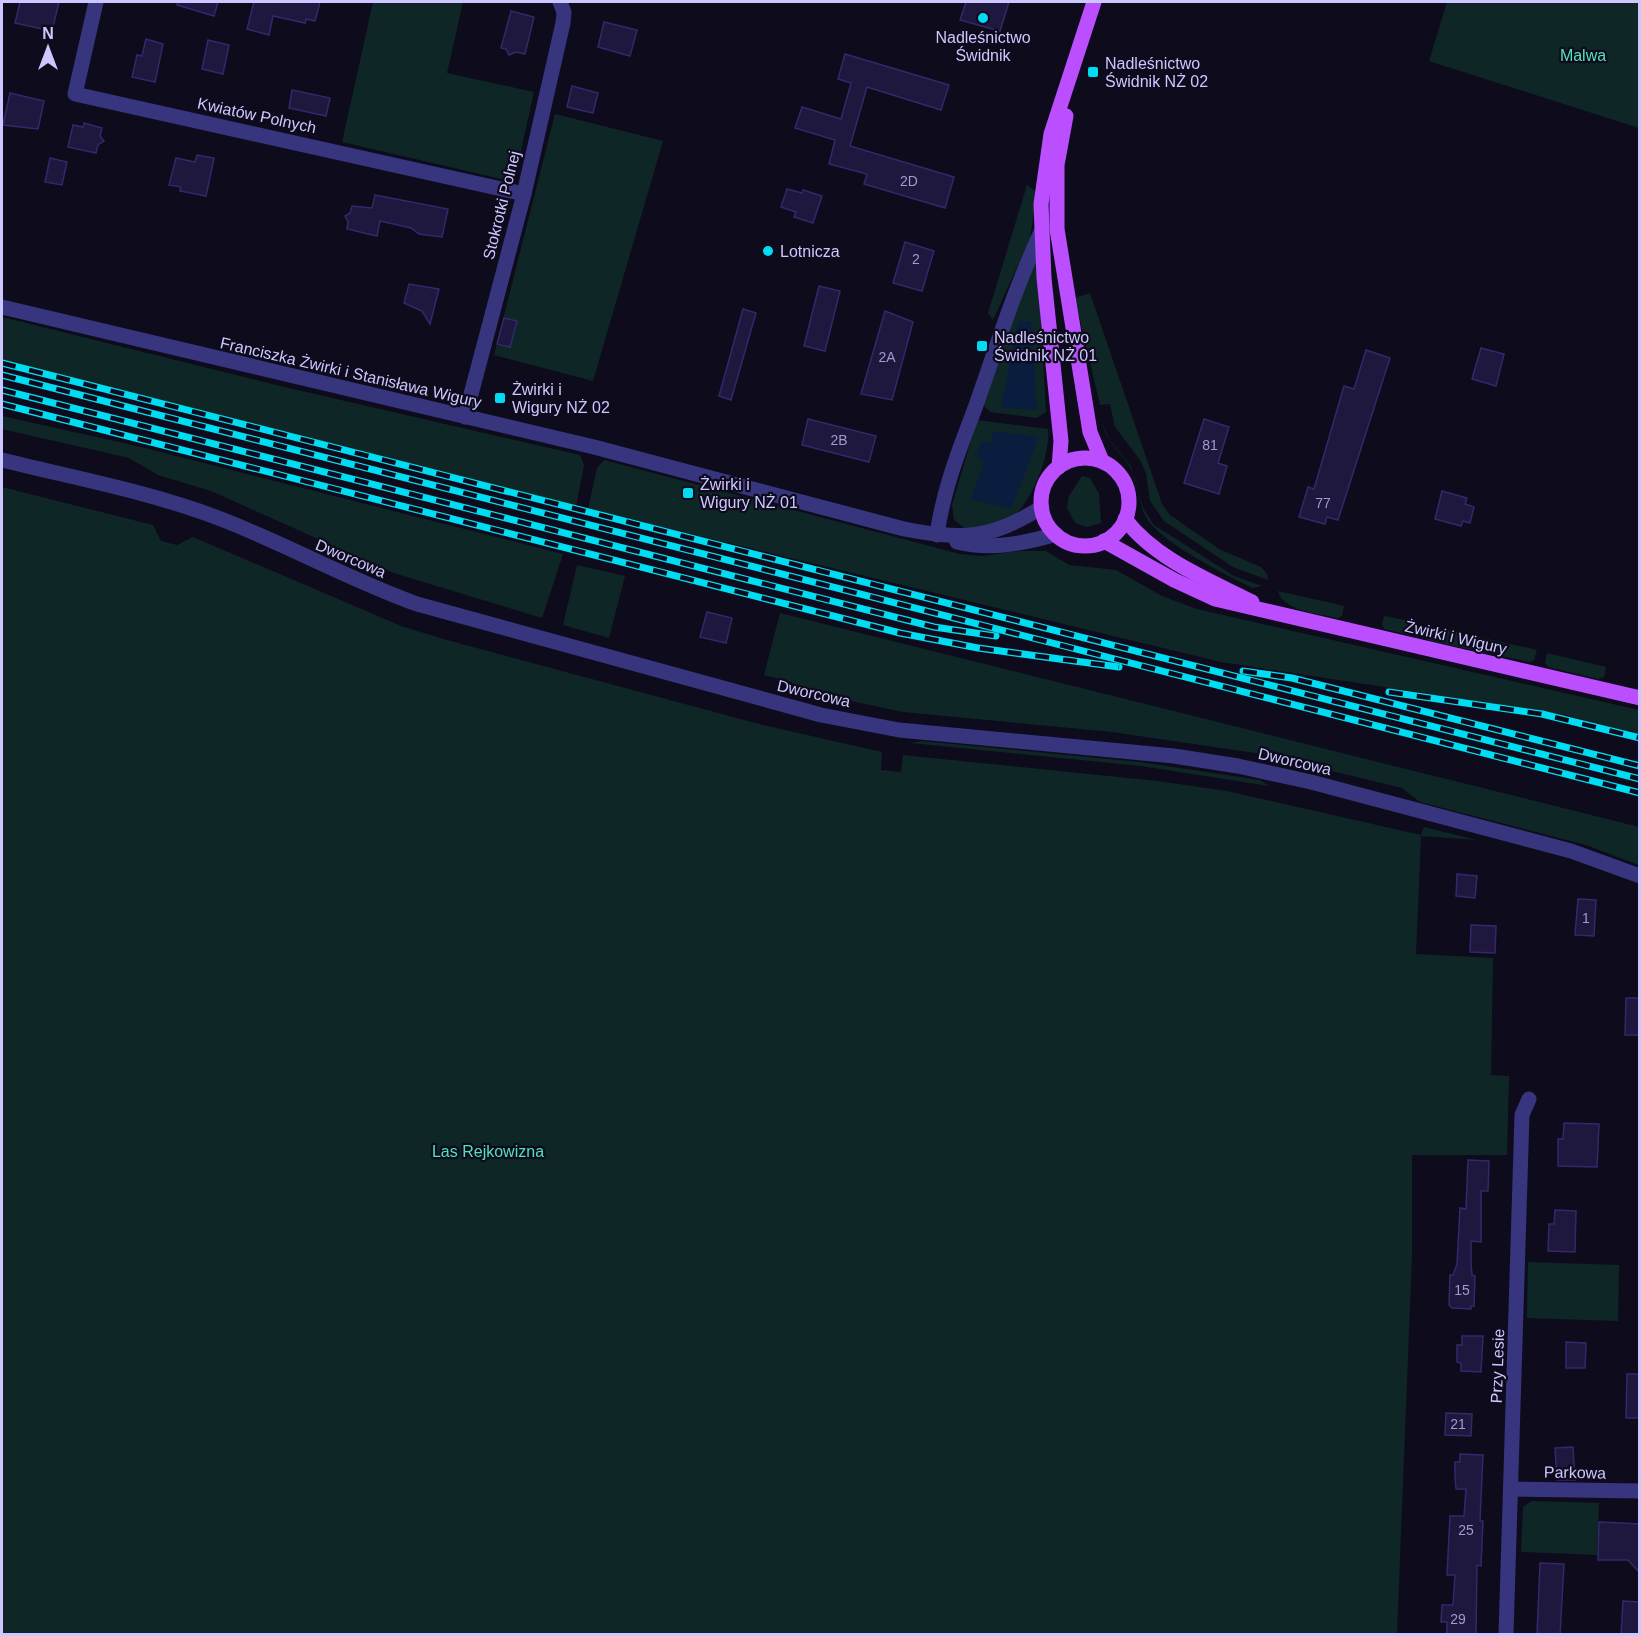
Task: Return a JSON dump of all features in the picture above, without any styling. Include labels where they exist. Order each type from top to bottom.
[{"type":"main road","points":[[1094,2],[1073,72],[1057,165],[1057,229],[1090,432],[1102,461]]},
{"type":"main road","points":[[1059,467],[1061,441],[1041,232],[1045,164],[1064,90],[1073,72]]},
{"type":"main road","points":[[1077,459],[1102,461],[1116,471],[1125,485],[1129,502],[1125,519],[1117,532],[1104,541],[1078,545],[1056,534],[1046,521],[1042,507],[1045,484],[1059,467],[1077,459]]},
{"type":"main road","name":"Żwirki i Wigury","points":[[1125,519],[1135,532],[1163,553],[1265,609]]},
{"type":"main road","name":"Żwirki i Wigury","points":[[1104,541],[1202,594],[1230,603],[1265,609],[1640,698]]},
{"type":"street","name":"Kwiatów Polnych","points":[[96,2],[75,94],[524,194]]},
{"type":"street","name":"Stokrotki Polnej","points":[[465,417],[524,194],[563,23],[564,12],[560,2]]},
{"type":"street","points":[[937,535],[944,494],[966,428],[1009,306],[1041,232]]},
{"type":"street","name":"Franciszka Żwirki i Stanisława Wigury","points":[[2,307],[594,447],[904,530],[937,535]]},
{"type":"street","name":"Dworcowa","points":[[2,460],[148,496],[221,519],[372,588],[417,604],[821,715],[899,730],[1174,756],[1238,766],[1487,827],[1602,860],[1640,876]]},
{"type":"street","points":[[937,535],[968,536],[995,532],[1012,525],[1042,507]]},
{"type":"street","points":[[937,535],[970,545],[988,546],[1016,544],[1056,534]]},
{"type":"street","name":"Przy Lesie","points":[[1506,1635],[1522,1115],[1529,1099]]},
{"type":"street","name":"Parkowa","points":[[1511,1489],[1640,1491]]},
{"type":"green space","points":[[373,2],[463,2],[447,73],[534,92],[514,182],[342,142]]},
{"type":"green space","name":"Malwa","points":[[1447,2],[1639,2],[1639,128],[1429,61]]},
{"type":"green space","points":[[555,114],[663,141],[593,381],[494,355]]},
{"type":"green space","points":[[1027,185],[1035,191],[1036,198],[1030,239],[993,320],[988,313]]},
{"type":"green space","points":[[1033,261],[1038,261],[1046,412],[1037,418],[990,412],[983,405]]},
{"type":"green space","points":[[1090,293],[1162,504],[1170,515],[1219,549],[1261,567],[1267,574],[1268,580],[1233,567],[1164,521],[1150,501],[1146,473],[1140,460],[1115,427],[1110,404],[1100,405],[1075,298]]},
{"type":"green space","points":[[2,317],[276,385],[580,455],[584,465],[576,506],[2,360]]},
{"type":"green space","points":[[2,416],[141,447],[563,554],[542,618],[394,573],[211,491],[158,475],[129,458],[2,429]]},
{"type":"green space","points":[[977,420],[1048,429],[1048,439],[1043,464],[1033,490],[1019,511],[1001,523],[966,529],[954,520],[952,505]]},
{"type":"green space","points":[[604,460],[960,554],[982,556],[1019,551],[1046,551],[1069,565],[1116,570],[1162,596],[1197,609],[1639,710],[1639,734],[1561,714],[1221,662],[588,509],[597,468]]},
{"type":"green space","points":[[1082,476],[1090,478],[1099,494],[1101,523],[1087,527],[1075,523],[1067,508],[1069,496]]},
{"type":"green space","name":"Las Rejkowizna","points":[[2,487],[153,525],[161,541],[177,545],[193,537],[401,626],[447,640],[759,724],[882,752],[881,770],[901,772],[903,755],[1157,781],[1227,791],[1421,835],[1424,827],[1477,840],[1421,836],[1416,954],[1493,958],[1491,1075],[1509,1076],[1507,1155],[1412,1155],[1412,1255],[1397,1634],[2,1634]]},
{"type":"green space","points":[[1138,492],[1143,508],[1154,525],[1234,576],[1262,586],[1253,588],[1241,582],[1195,557],[1165,537],[1146,517],[1142,507]]},
{"type":"green space","points":[[577,565],[625,576],[609,638],[563,625]]},
{"type":"green space","points":[[1278,591],[1344,606],[1342,616],[1338,618],[1294,607],[1281,598]]},
{"type":"green space","points":[[780,613],[1639,827],[1639,865],[1586,845],[1420,802],[1402,788],[1262,754],[1112,732],[903,712],[790,688],[792,682],[764,675]]},
{"type":"green space","points":[[1384,616],[1415,622],[1413,631],[1409,635],[1384,629],[1382,624]]},
{"type":"green space","points":[[1425,625],[1537,650],[1534,660],[1530,662],[1427,640],[1424,634]]},
{"type":"green space","points":[[1547,653],[1606,667],[1604,677],[1598,679],[1548,667],[1545,663]]},
{"type":"green space","points":[[922,741],[1140,762],[1260,780],[1269,786],[1141,766],[910,743]]},
{"type":"green space","points":[[1528,1262],[1619,1265],[1618,1321],[1527,1318]]},
{"type":"green space","points":[[1532,1501],[1599,1503],[1597,1555],[1521,1552],[1523,1507]]},
{"type":"water","points":[[1018,321],[1031,321],[1037,410],[1001,408]]},
{"type":"water","points":[[994,431],[1039,437],[1011,509],[971,499],[984,463],[977,455],[981,442],[991,442]]},
{"type":"building","points":[[20,2],[59,2],[52,31],[15,23]]},
{"type":"building","points":[[178,2],[218,2],[214,16],[177,5]]},
{"type":"building","points":[[254,2],[320,2],[315,21],[306,19],[305,23],[273,16],[269,35],[247,29]]},
{"type":"building","name":"Nadleśnictwo Świdnik","points":[[966,2],[1009,2],[1000,31],[960,20]]},
{"type":"building","points":[[511,11],[534,17],[525,54],[516,52],[509,55],[506,49],[501,48]]},
{"type":"building","points":[[604,22],[637,30],[630,56],[598,47]]},
{"type":"building","points":[[146,39],[163,44],[155,82],[132,77],[137,55],[142,56]]},
{"type":"building","points":[[208,40],[229,45],[223,74],[202,69]]},
{"type":"building","points":[[845,54],[949,85],[941,110],[867,87],[850,146],[954,177],[945,208],[864,184],[867,174],[829,164],[835,140],[795,128],[802,107],[841,119],[851,83],[838,79]]},
{"type":"building","points":[[572,86],[598,93],[593,113],[567,107]]},
{"type":"building","points":[[292,90],[330,98],[326,116],[289,108]]},
{"type":"building","points":[[10,93],[44,101],[38,129],[3,125]]},
{"type":"building","points":[[84,123],[102,128],[100,136],[104,141],[98,145],[96,153],[68,147],[73,125],[83,127]]},
{"type":"building","points":[[197,155],[214,158],[206,196],[180,191],[181,187],[169,185],[176,158],[195,162]]},
{"type":"building","points":[[50,158],[67,162],[62,185],[45,182]]},
{"type":"building","points":[[787,189],[802,193],[803,190],[822,196],[813,223],[794,217],[796,212],[781,207]]},
{"type":"building","points":[[375,195],[448,209],[442,237],[419,234],[411,228],[380,221],[377,236],[347,229],[348,222],[345,216],[350,213],[352,206],[372,208]]},
{"type":"building","points":[[905,242],[934,251],[922,291],[893,283]]},
{"type":"building","points":[[409,284],[439,289],[430,324],[422,311],[404,303]]},
{"type":"building","points":[[819,286],[840,291],[825,351],[804,346]]},
{"type":"building","points":[[743,309],[756,313],[731,400],[719,396]]},
{"type":"building","points":[[885,311],[913,322],[892,400],[861,394]]},
{"type":"building","points":[[504,318],[517,321],[510,347],[497,344]]},
{"type":"building","points":[[1481,348],[1504,354],[1496,386],[1472,379]]},
{"type":"building","points":[[1366,350],[1390,358],[1338,520],[1327,517],[1325,524],[1299,517],[1308,487],[1314,489],[1344,386],[1354,389]]},
{"type":"building","points":[[808,419],[876,436],[869,462],[802,445]]},
{"type":"building","points":[[1204,419],[1229,427],[1218,463],[1227,466],[1219,494],[1184,483]]},
{"type":"building","points":[[1442,491],[1467,498],[1465,504],[1474,507],[1470,523],[1463,521],[1461,526],[1435,519]]},
{"type":"building","points":[[707,612],[732,618],[726,643],[700,637]]},
{"type":"building","points":[[1457,874],[1477,876],[1475,898],[1456,896]]},
{"type":"building","points":[[1578,899],[1596,900],[1594,936],[1575,935]]},
{"type":"building","points":[[1471,925],[1496,926],[1495,953],[1470,952]]},
{"type":"building","points":[[1626,998],[1640,998],[1640,1035],[1625,1035]]},
{"type":"building","points":[[1564,1123],[1599,1124],[1597,1167],[1558,1166],[1558,1139],[1563,1139]]},
{"type":"building","points":[[1468,1160],[1489,1161],[1488,1191],[1481,1191],[1481,1242],[1471,1241],[1472,1275],[1475,1276],[1474,1306],[1471,1306],[1471,1309],[1452,1308],[1449,1305],[1450,1275],[1453,1275],[1457,1264],[1460,1208],[1466,1209]]},
{"type":"building","points":[[1555,1210],[1576,1211],[1575,1252],[1548,1251],[1549,1224],[1554,1224]]},
{"type":"building","points":[[1462,1336],[1483,1336],[1481,1372],[1461,1371],[1461,1363],[1457,1362],[1457,1345],[1462,1345]]},
{"type":"building","points":[[1566,1342],[1586,1343],[1585,1368],[1566,1368]]},
{"type":"building","points":[[1627,1374],[1640,1374],[1640,1418],[1626,1418]]},
{"type":"building","points":[[1446,1413],[1472,1414],[1471,1436],[1445,1435]]},
{"type":"building","points":[[1573,1447],[1575,1480],[1557,1480],[1555,1448]]},
{"type":"building","points":[[1460,1454],[1483,1455],[1480,1521],[1483,1521],[1481,1566],[1477,1565],[1476,1635],[1447,1634],[1447,1622],[1441,1622],[1442,1605],[1453,1605],[1455,1575],[1447,1575],[1450,1516],[1464,1516],[1466,1489],[1456,1489],[1455,1477],[1455,1462],[1460,1462]]},
{"type":"building","points":[[1599,1522],[1640,1524],[1640,1573],[1628,1560],[1598,1560]]},
{"type":"building","points":[[1540,1563],[1564,1564],[1560,1635],[1537,1635]]},
{"type":"building","points":[[1623,1601],[1640,1602],[1640,1635],[1621,1635]]},
{"type":"railway","points":[[2,363],[1640,779]]},
{"type":"railway","points":[[2,375],[1640,793]]},
{"type":"railway","points":[[2,390],[934,627],[996,636]]},
{"type":"railway","points":[[2,404],[900,633],[978,648],[1119,667]]},
{"type":"railway","points":[[1243,671],[1292,678],[1640,766]]},
{"type":"railway","points":[[1389,692],[1542,714],[1640,738]]},
{"type":"place","name":"Nadleśnictwo Świdnik","points":[[983,18]]},
{"type":"place","name":"Nadleśnictwo Świdnik NŻ 02","points":[[1093,72]]},
{"type":"place","name":"Lotnicza","points":[[768,251]]},
{"type":"place","name":"Nadleśnictwo Świdnik NŻ 01","points":[[982,346]]},
{"type":"place","name":"Żwirki i Wigury NŻ 02","points":[[500,398]]},
{"type":"place","name":"Żwirki i Wigury NŻ 01","points":[[688,493]]}]
